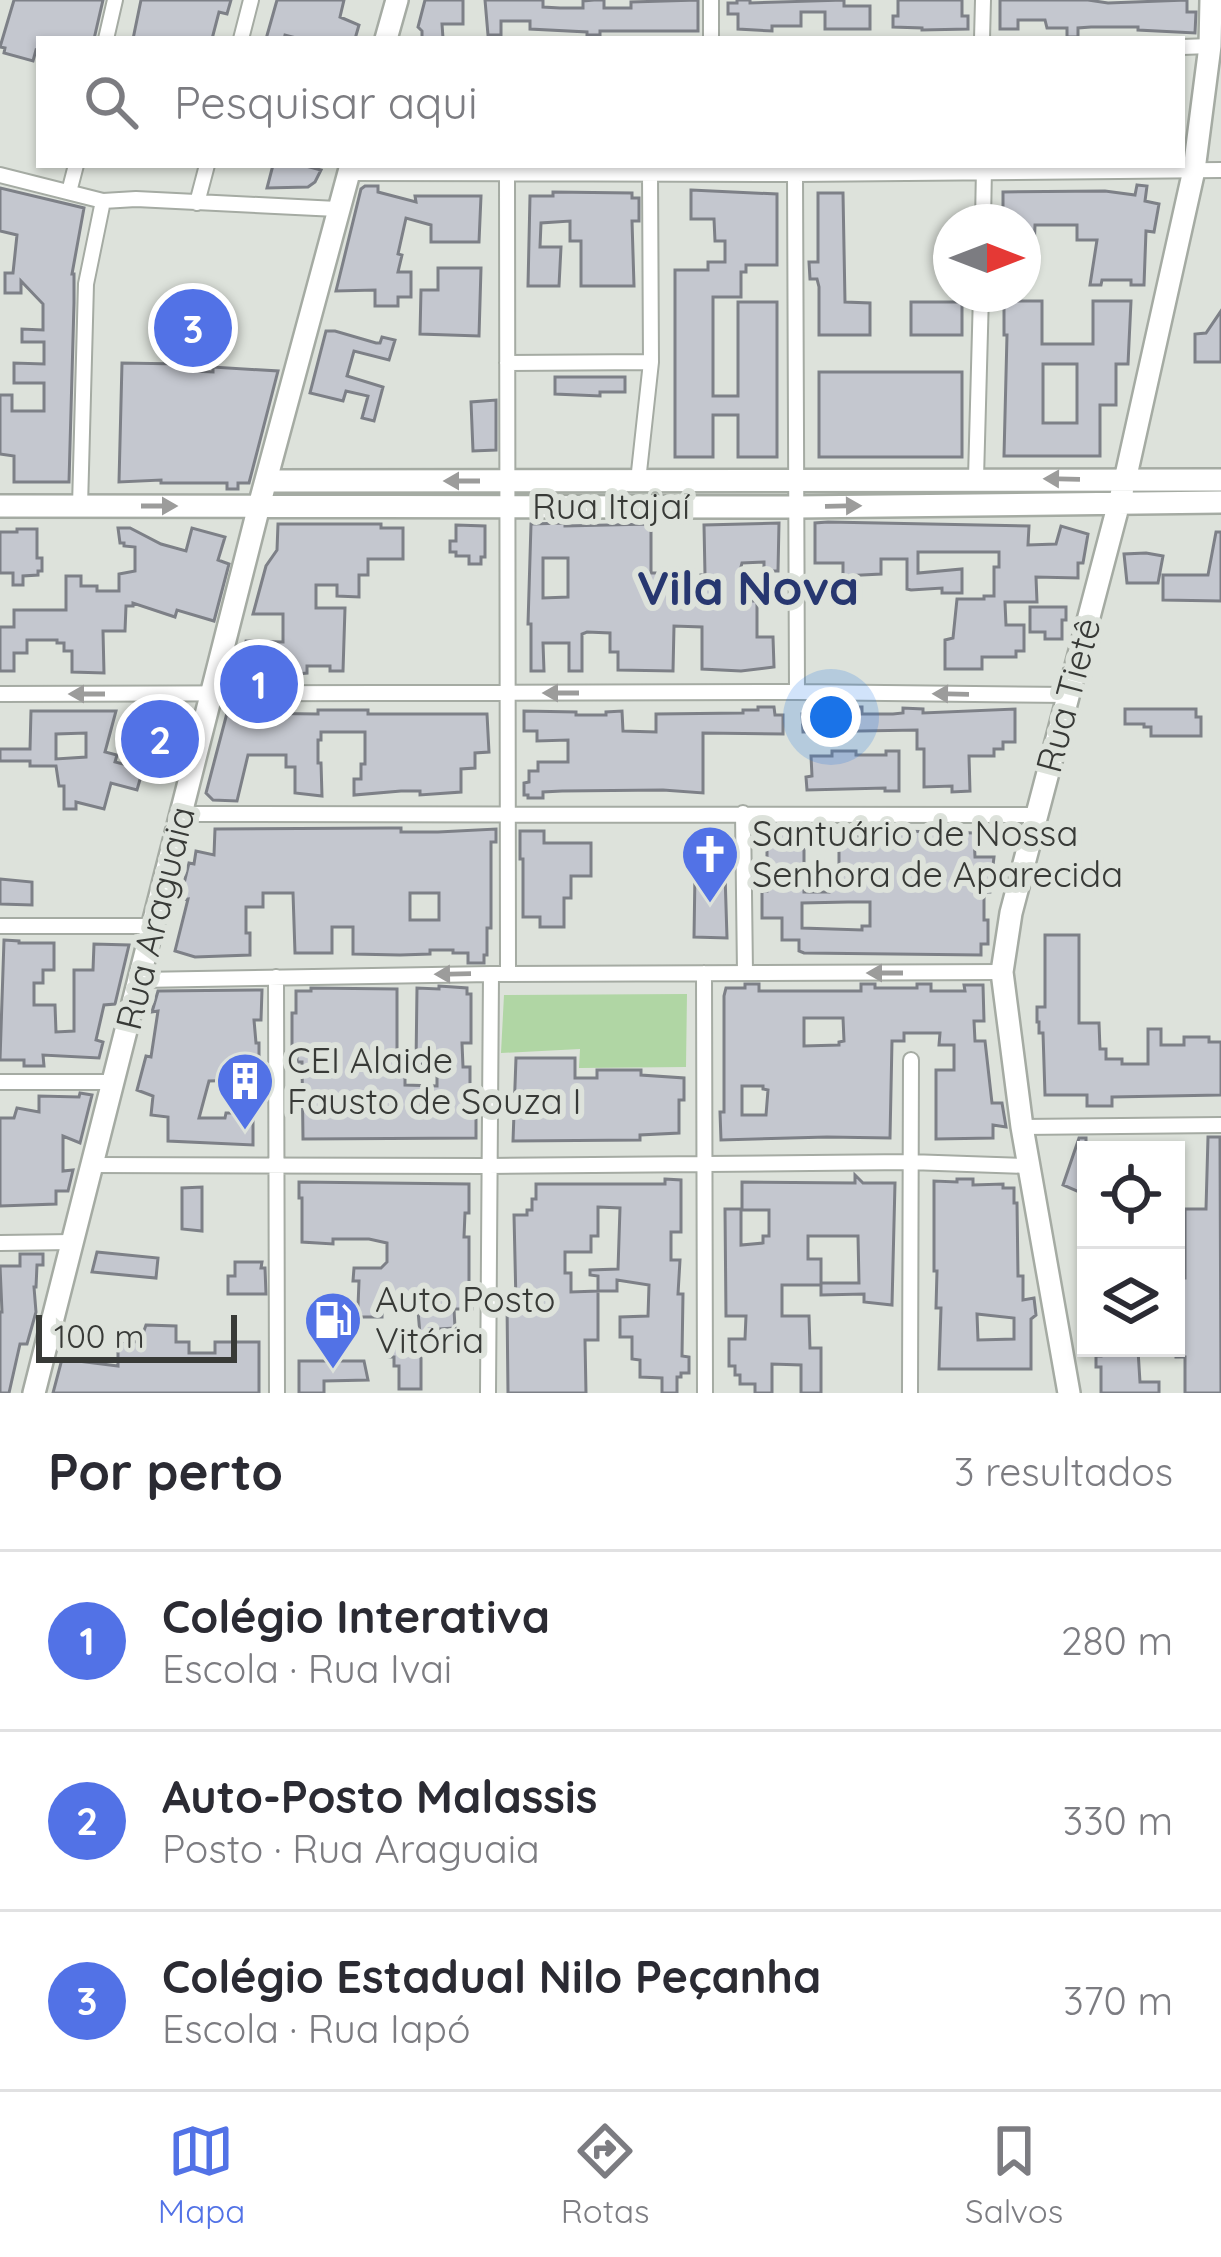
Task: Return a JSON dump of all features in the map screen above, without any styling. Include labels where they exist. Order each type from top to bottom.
[{"type":"street","points":[[107,36],[115,0]]},
{"type":"street","points":[[242,36],[251,0]]},
{"type":"street","points":[[387,36],[397,0]]},
{"type":"street","points":[[711,0],[711,36]]},
{"type":"street","points":[[982,36],[983,0]]},
{"type":"street","name":"Rua Tietê","points":[[1069,1393],[1022,1127],[1002,972],[1010,913],[1122,490],[1194,170],[1211,0]]},
{"type":"street","points":[[1185,46],[1210,46]]},
{"type":"street","points":[[69,192],[75,168]]},
{"type":"street","points":[[197,202],[206,168]]},
{"type":"street","points":[[983,204],[984,168]]},
{"type":"street","points":[[350,169],[650,173],[711,169],[795,174],[984,168],[1221,170]]},
{"type":"street","name":"Rua Araguaia","points":[[34,1393],[259,506],[350,169]]},
{"type":"street","points":[[488,1393],[488,1166],[507,813],[507,173]]},
{"type":"street","points":[[638,482],[651,362],[650,173]]},
{"type":"street","points":[[795,174],[797,692]]},
{"type":"street","points":[[0,175],[104,201],[337,209]]},
{"type":"street","points":[[80,506],[86,284],[104,201]]},
{"type":"street","points":[[976,478],[981,312]]},
{"type":"street","points":[[507,363],[651,362]]},
{"type":"street","name":"Rua Itajaí","points":[[266,481],[976,478],[1221,502]]},
{"type":"street","name":"Rua Itajaí","points":[[0,506],[797,507],[1122,490],[1221,480]]},
{"type":"street","points":[[0,694],[1068,695]]},
{"type":"street","points":[[743,813],[745,973]]},
{"type":"street","points":[[181,814],[1035,815]]},
{"type":"street","points":[[0,926],[152,926]]},
{"type":"street","points":[[139,980],[1002,972]]},
{"type":"street","points":[[704,973],[705,1393]]},
{"type":"street","points":[[275,977],[277,1393]]},
{"type":"street","points":[[910,1393],[911,1060]]},
{"type":"street","points":[[0,1082],[113,1082]]},
{"type":"street","points":[[1022,1127],[1221,1125]]},
{"type":"street","points":[[92,1165],[909,1162],[1029,1166]]},
{"type":"street","points":[[0,1243],[72,1242]]},
{"type":"green space","points":[[687,994],[686,1067],[579,1068],[580,1049],[501,1053],[504,995]]},
{"type":"building","points":[[14,0],[103,0],[95,36],[36,36],[33,61],[4,53],[5,48],[0,47]]},
{"type":"building","points":[[141,0],[231,0],[227,14],[219,12],[213,36],[134,36]]},
{"type":"building","points":[[277,0],[344,0],[340,17],[359,25],[356,36],[267,36]]},
{"type":"building","points":[[425,0],[463,0],[463,24],[442,24],[443,36],[422,36],[418,27]]},
{"type":"building","points":[[485,0],[543,0],[543,7],[583,8],[583,1],[604,0],[604,8],[631,8],[631,2],[698,0],[698,31],[587,35],[530,29],[530,21],[501,21],[501,35],[488,35]]},
{"type":"building","points":[[844,0],[844,6],[870,6],[870,29],[825,29],[825,12],[801,12],[801,26],[772,26],[772,31],[738,29],[738,14],[728,14],[728,3]]},
{"type":"building","points":[[898,0],[962,0],[968,29],[893,27]]},
{"type":"building","points":[[1000,0],[1187,0],[1187,12],[1196,12],[1195,33],[1091,27],[1078,28],[1078,36],[1067,36],[1067,28],[1047,28],[1045,20],[1018,20],[1018,29],[1000,29]]},
{"type":"building","points":[[272,168],[321,170],[308,187],[267,188]]},
{"type":"building","points":[[1137,185],[1147,186],[1145,201],[1159,204],[1154,232],[1146,231],[1144,285],[1102,280],[1101,285],[1090,285],[1097,240],[1077,240],[1077,225],[1041,225],[1041,204],[1003,204],[1003,192],[1135,195]]},
{"type":"building","points":[[365,186],[378,186],[378,192],[416,202],[415,196],[481,196],[479,242],[431,242],[431,225],[406,218],[398,272],[411,272],[411,297],[398,297],[398,306],[375,306],[375,290],[336,291]]},
{"type":"building","points":[[0,188],[84,208],[72,274],[69,482],[14,482],[14,456],[0,454],[0,395],[12,395],[12,411],[44,411],[44,383],[14,383],[14,363],[44,364],[44,342],[22,342],[22,329],[43,330],[43,304],[21,281],[21,293],[5,293],[5,273],[13,273],[17,235],[0,231]]},
{"type":"building","points":[[691,190],[777,194],[777,265],[746,265],[746,272],[741,272],[741,297],[713,297],[713,396],[738,396],[738,302],[777,302],[777,457],[738,457],[738,415],[713,415],[713,457],[675,457],[675,270],[708,270],[708,262],[725,262],[725,241],[715,241],[714,219],[691,219]]},
{"type":"building","points":[[553,192],[632,193],[632,198],[639,198],[639,221],[632,221],[634,286],[581,286],[581,241],[570,241],[570,221],[541,223],[540,247],[561,247],[559,286],[528,286],[530,196],[553,196]]},
{"type":"building","points":[[818,193],[843,193],[845,302],[870,303],[870,335],[819,335],[819,287],[817,279],[810,279],[809,262],[818,262]]},
{"type":"building","points":[[438,268],[481,268],[479,336],[420,334],[421,290],[438,290]]},
{"type":"building","points":[[1042,301],[1042,344],[1093,344],[1093,301],[1131,301],[1128,364],[1116,364],[1116,405],[1100,405],[1100,456],[1004,456],[1004,312],[1041,312]],"holes":[[[1043,364],[1077,364],[1077,423],[1043,423]]]},
{"type":"building","points":[[911,302],[933,302],[933,312],[962,312],[962,335],[911,335]]},
{"type":"building","points":[[1221,311],[1221,362],[1195,362],[1195,334],[1206,333]]},
{"type":"building","points":[[326,331],[376,343],[382,337],[395,340],[389,360],[354,351],[347,376],[383,387],[374,421],[362,418],[368,396],[346,391],[343,401],[310,393]]},
{"type":"building","points":[[181,356],[193,356],[193,371],[213,372],[213,367],[278,371],[249,483],[238,483],[238,489],[227,489],[227,483],[119,482],[122,363],[181,364]]},
{"type":"building","points":[[819,372],[962,372],[962,457],[819,457]]},
{"type":"building","points":[[555,377],[625,377],[625,392],[555,394]]},
{"type":"building","points":[[496,400],[496,450],[473,451],[471,402]]},
{"type":"building","points":[[779,523],[778,571],[764,571],[764,562],[742,563],[740,571],[740,601],[757,601],[757,637],[773,637],[774,667],[702,669],[702,627],[674,626],[673,671],[618,670],[618,652],[610,652],[610,633],[587,632],[582,634],[582,671],[569,671],[569,643],[543,643],[544,671],[531,671],[531,524],[651,524],[651,573],[674,573],[674,593],[701,593],[704,525]],"holes":[[[543,558],[568,558],[568,597],[543,598]]]},
{"type":"building","points":[[815,523],[1029,526],[1028,545],[1056,544],[1061,526],[1088,534],[1078,578],[1036,577],[1037,602],[1005,602],[1006,625],[1024,625],[1024,651],[1016,651],[1016,657],[982,657],[982,669],[945,669],[945,640],[953,638],[957,599],[994,596],[999,552],[918,552],[918,573],[962,569],[962,593],[942,593],[942,588],[911,590],[907,589],[907,559],[881,559],[881,574],[843,576],[843,563],[815,563]]},
{"type":"building","points":[[278,524],[403,528],[403,559],[368,559],[368,575],[359,575],[359,597],[337,596],[337,585],[316,585],[316,608],[345,608],[343,671],[307,666],[307,673],[272,676],[273,671],[257,670],[257,659],[242,659],[246,641],[283,642],[283,614],[253,614],[266,566],[277,550]]},
{"type":"building","points":[[456,525],[485,526],[481,564],[469,564],[469,556],[450,552]]},
{"type":"building","points":[[118,528],[130,528],[186,551],[192,528],[225,537],[218,560],[229,564],[214,621],[177,610],[175,617],[133,603],[126,606],[125,631],[103,631],[104,673],[72,672],[72,651],[64,651],[64,643],[57,640],[27,640],[27,653],[14,653],[14,671],[0,671],[0,627],[14,627],[14,610],[66,610],[66,576],[81,576],[81,586],[97,586],[97,591],[119,591],[119,574],[135,571],[135,547],[120,543]]},
{"type":"building","points":[[37,529],[37,558],[42,558],[42,571],[23,576],[23,585],[13,585],[13,573],[0,573],[0,532]]},
{"type":"building","points":[[1216,532],[1221,532],[1221,601],[1163,600],[1163,575],[1208,575]]},
{"type":"building","points":[[1124,554],[1163,556],[1158,583],[1127,583]]},
{"type":"building","points":[[1030,607],[1066,607],[1062,639],[1045,639],[1045,632],[1030,632]]},
{"type":"building","points":[[774,707],[775,715],[783,715],[783,734],[703,733],[703,793],[524,795],[529,771],[538,771],[538,762],[568,762],[568,740],[537,741],[537,731],[524,731],[524,711],[606,715],[622,711],[623,731],[656,732],[656,714],[743,713]]},
{"type":"building","points":[[815,707],[862,707],[862,714],[903,713],[903,708],[923,709],[923,713],[1015,709],[1015,742],[1003,742],[1003,749],[994,749],[994,756],[969,756],[970,791],[952,792],[952,786],[924,787],[924,749],[917,749],[917,730],[803,732],[802,714],[815,713]]},
{"type":"building","points":[[1125,709],[1196,709],[1201,736],[1151,736],[1151,727],[1125,724]]},
{"type":"building","points":[[318,710],[487,714],[489,752],[475,753],[475,768],[461,769],[461,792],[354,795],[354,779],[361,779],[361,764],[365,764],[365,732],[321,732],[322,796],[295,793],[295,767],[286,767],[286,755],[248,755],[237,801],[213,800],[206,793],[227,713],[318,714]]},
{"type":"building","points":[[31,711],[116,711],[105,752],[117,755],[115,762],[143,769],[137,790],[111,783],[104,809],[76,802],[76,809],[64,809],[64,786],[59,786],[56,766],[0,761],[0,749],[30,749]],"holes":[[[86,733],[86,757],[56,759],[56,734]]]},
{"type":"building","points":[[149,716],[182,725],[172,758],[164,756],[162,766],[137,759]]},
{"type":"building","points":[[832,751],[886,755],[886,751],[899,751],[899,791],[807,790],[811,756],[832,756]]},
{"type":"building","points":[[215,829],[496,829],[496,842],[491,842],[491,928],[487,928],[484,963],[468,963],[468,953],[453,950],[353,954],[353,927],[332,927],[332,953],[295,953],[293,893],[263,893],[263,907],[246,907],[250,955],[195,957],[175,951],[188,899],[180,900],[189,863],[194,864],[196,851],[214,855]],"holes":[[[410,893],[439,893],[439,920],[410,920]]]},
{"type":"building","points":[[863,830],[974,833],[975,857],[994,857],[990,892],[984,892],[988,944],[981,944],[981,955],[804,953],[799,951],[799,940],[782,940],[782,918],[762,918],[767,833],[804,833],[804,892],[829,892],[829,878],[839,879],[839,836],[863,834]],"holes":[[[870,902],[870,926],[862,930],[802,928],[802,903]]]},
{"type":"building","points":[[520,831],[544,831],[544,843],[591,843],[591,876],[571,876],[571,898],[564,898],[564,927],[540,927],[540,917],[523,917]]},
{"type":"building","name":"Santuário de Nossa Senhora de Aparecida","points":[[695,873],[725,874],[727,938],[694,937]]},
{"type":"building","points":[[0,879],[32,882],[32,905],[0,904]]},
{"type":"building","points":[[1045,935],[1079,935],[1079,1023],[1099,1023],[1100,1049],[1106,1049],[1106,1059],[1148,1064],[1148,1029],[1161,1029],[1161,1045],[1184,1045],[1184,1037],[1209,1037],[1209,1042],[1221,1042],[1221,1095],[1112,1097],[1112,1106],[1087,1106],[1087,1095],[1045,1095],[1043,1033],[1039,1033],[1037,1007],[1045,1007]]},
{"type":"building","points":[[4,940],[54,943],[54,970],[43,970],[43,983],[34,983],[34,1005],[55,1005],[56,1032],[74,1031],[74,970],[93,970],[94,944],[129,945],[115,1004],[104,1005],[96,1040],[103,1042],[99,1058],[43,1055],[44,1066],[0,1060]]},
{"type":"building","points":[[745,984],[759,984],[759,991],[861,991],[861,984],[917,988],[917,984],[931,984],[931,991],[965,991],[964,985],[983,985],[984,1021],[974,1021],[975,1041],[985,1041],[992,1103],[1002,1103],[1006,1127],[993,1125],[993,1138],[936,1139],[936,1070],[954,1070],[954,1045],[939,1045],[940,1033],[904,1033],[904,1041],[892,1041],[890,1138],[721,1140],[724,996],[726,988],[745,988]],"holes":[[[804,1018],[843,1018],[844,1041],[804,1046]],[[742,1086],[768,1090],[766,1115],[742,1115]]]},
{"type":"building","points":[[417,988],[467,988],[471,994],[471,1043],[462,1043],[463,1067],[470,1067],[470,1116],[476,1116],[476,1138],[303,1139],[302,1062],[292,1053],[296,991],[397,989],[397,1055],[405,1055],[405,1085],[437,1086],[437,1064],[416,1064]]},
{"type":"building","points":[[262,990],[261,1020],[254,1020],[259,1087],[243,1087],[243,1080],[209,1081],[199,1118],[253,1113],[253,1145],[168,1141],[168,1117],[151,1115],[153,1096],[137,1090],[146,1056],[151,1057],[158,1011],[152,1012],[158,991]]},
{"type":"building","points":[[516,1058],[575,1058],[575,1078],[597,1078],[597,1070],[641,1070],[641,1075],[684,1078],[679,1133],[640,1135],[640,1140],[513,1141]]},
{"type":"building","points":[[80,1093],[92,1095],[80,1143],[63,1136],[63,1171],[73,1170],[68,1191],[56,1191],[56,1204],[0,1206],[0,1118],[14,1118],[17,1108],[39,1112],[39,1096],[79,1097]]},
{"type":"building","points":[[1208,1137],[1220,1137],[1221,1393],[1185,1393],[1185,1209],[1206,1209]]},
{"type":"building","points":[[1077,1144],[1077,1191],[1063,1185]]},
{"type":"building","points":[[855,1175],[863,1183],[895,1183],[892,1305],[864,1302],[864,1294],[821,1295],[821,1285],[782,1285],[782,1316],[809,1316],[810,1348],[821,1348],[821,1393],[801,1393],[801,1365],[772,1364],[772,1393],[755,1393],[755,1384],[740,1384],[735,1366],[729,1366],[729,1339],[745,1339],[746,1316],[726,1316],[725,1209],[741,1209],[741,1245],[763,1243],[763,1236],[769,1236],[769,1210],[742,1210],[742,1182],[855,1183]],"holes":[[[808,1236],[858,1236],[859,1283],[821,1283],[821,1259],[808,1259]]]},
{"type":"building","points":[[665,1179],[681,1180],[681,1232],[671,1232],[671,1260],[680,1260],[682,1356],[689,1357],[689,1373],[677,1377],[677,1393],[662,1393],[662,1378],[640,1377],[640,1360],[632,1359],[632,1337],[620,1337],[620,1317],[648,1316],[649,1285],[617,1280],[617,1291],[598,1291],[598,1340],[585,1340],[586,1393],[508,1393],[507,1303],[516,1303],[514,1215],[532,1210],[536,1184],[665,1184]],"holes":[[[598,1207],[620,1208],[618,1269],[590,1270],[590,1275],[598,1276],[598,1291],[571,1292],[565,1252],[591,1252],[591,1236],[598,1236]]]},
{"type":"building","points":[[973,1179],[973,1185],[1014,1188],[1018,1276],[1023,1276],[1023,1300],[1034,1298],[1036,1315],[1031,1319],[1031,1369],[939,1369],[941,1308],[936,1308],[934,1181]],"holes":[[[977,1314],[1014,1318],[1014,1339],[978,1340]]]},
{"type":"building","points":[[299,1182],[469,1184],[464,1237],[469,1237],[472,1309],[454,1309],[455,1328],[440,1329],[440,1334],[420,1334],[418,1311],[407,1311],[407,1301],[382,1301],[382,1317],[350,1317],[350,1306],[358,1306],[359,1281],[353,1281],[354,1268],[381,1268],[387,1262],[387,1243],[369,1239],[302,1242]]},
{"type":"building","points":[[202,1187],[202,1231],[182,1229],[182,1188]]},
{"type":"building","points":[[97,1252],[158,1258],[156,1278],[92,1272]]},
{"type":"building","points":[[20,1254],[43,1254],[43,1265],[37,1265],[36,1312],[27,1344],[20,1344],[9,1393],[0,1393],[0,1266],[20,1266]]},
{"type":"building","points":[[235,1262],[262,1262],[266,1294],[228,1294],[228,1276],[235,1276]]},
{"type":"building","points":[[146,1325],[176,1326],[176,1342],[189,1342],[189,1353],[215,1353],[215,1342],[259,1342],[259,1393],[53,1393],[62,1359],[118,1366],[118,1341],[140,1342]]},
{"type":"building","points":[[389,1341],[421,1341],[421,1389],[399,1389],[399,1366],[389,1357]]},
{"type":"building","points":[[1096,1357],[1138,1357],[1140,1382],[1159,1382],[1159,1393],[1101,1393],[1101,1367],[1096,1367]]},
{"type":"building","name":"Auto Posto Vitória","points":[[299,1361],[364,1361],[368,1380],[324,1381],[324,1393],[299,1393]]},
{"type":"place","name":"Colégio Estadual Nilo Peçanha","points":[[193,328]]},
{"type":"place","name":"Colégio Interativa","points":[[259,684]]},
{"type":"place","name":"Auto-Posto Malassis","points":[[160,739]]},
{"type":"place","name":"Santuário de Nossa Senhora de Aparecida","points":[[710,905]]},
{"type":"place","name":"CEI Alaide Fausto de Souza I","points":[[245,1132]]},
{"type":"place","name":"Auto Posto Vitória","points":[[333,1371]]},
{"type":"district","name":"Vila Nova","points":[[748,588]]}]
